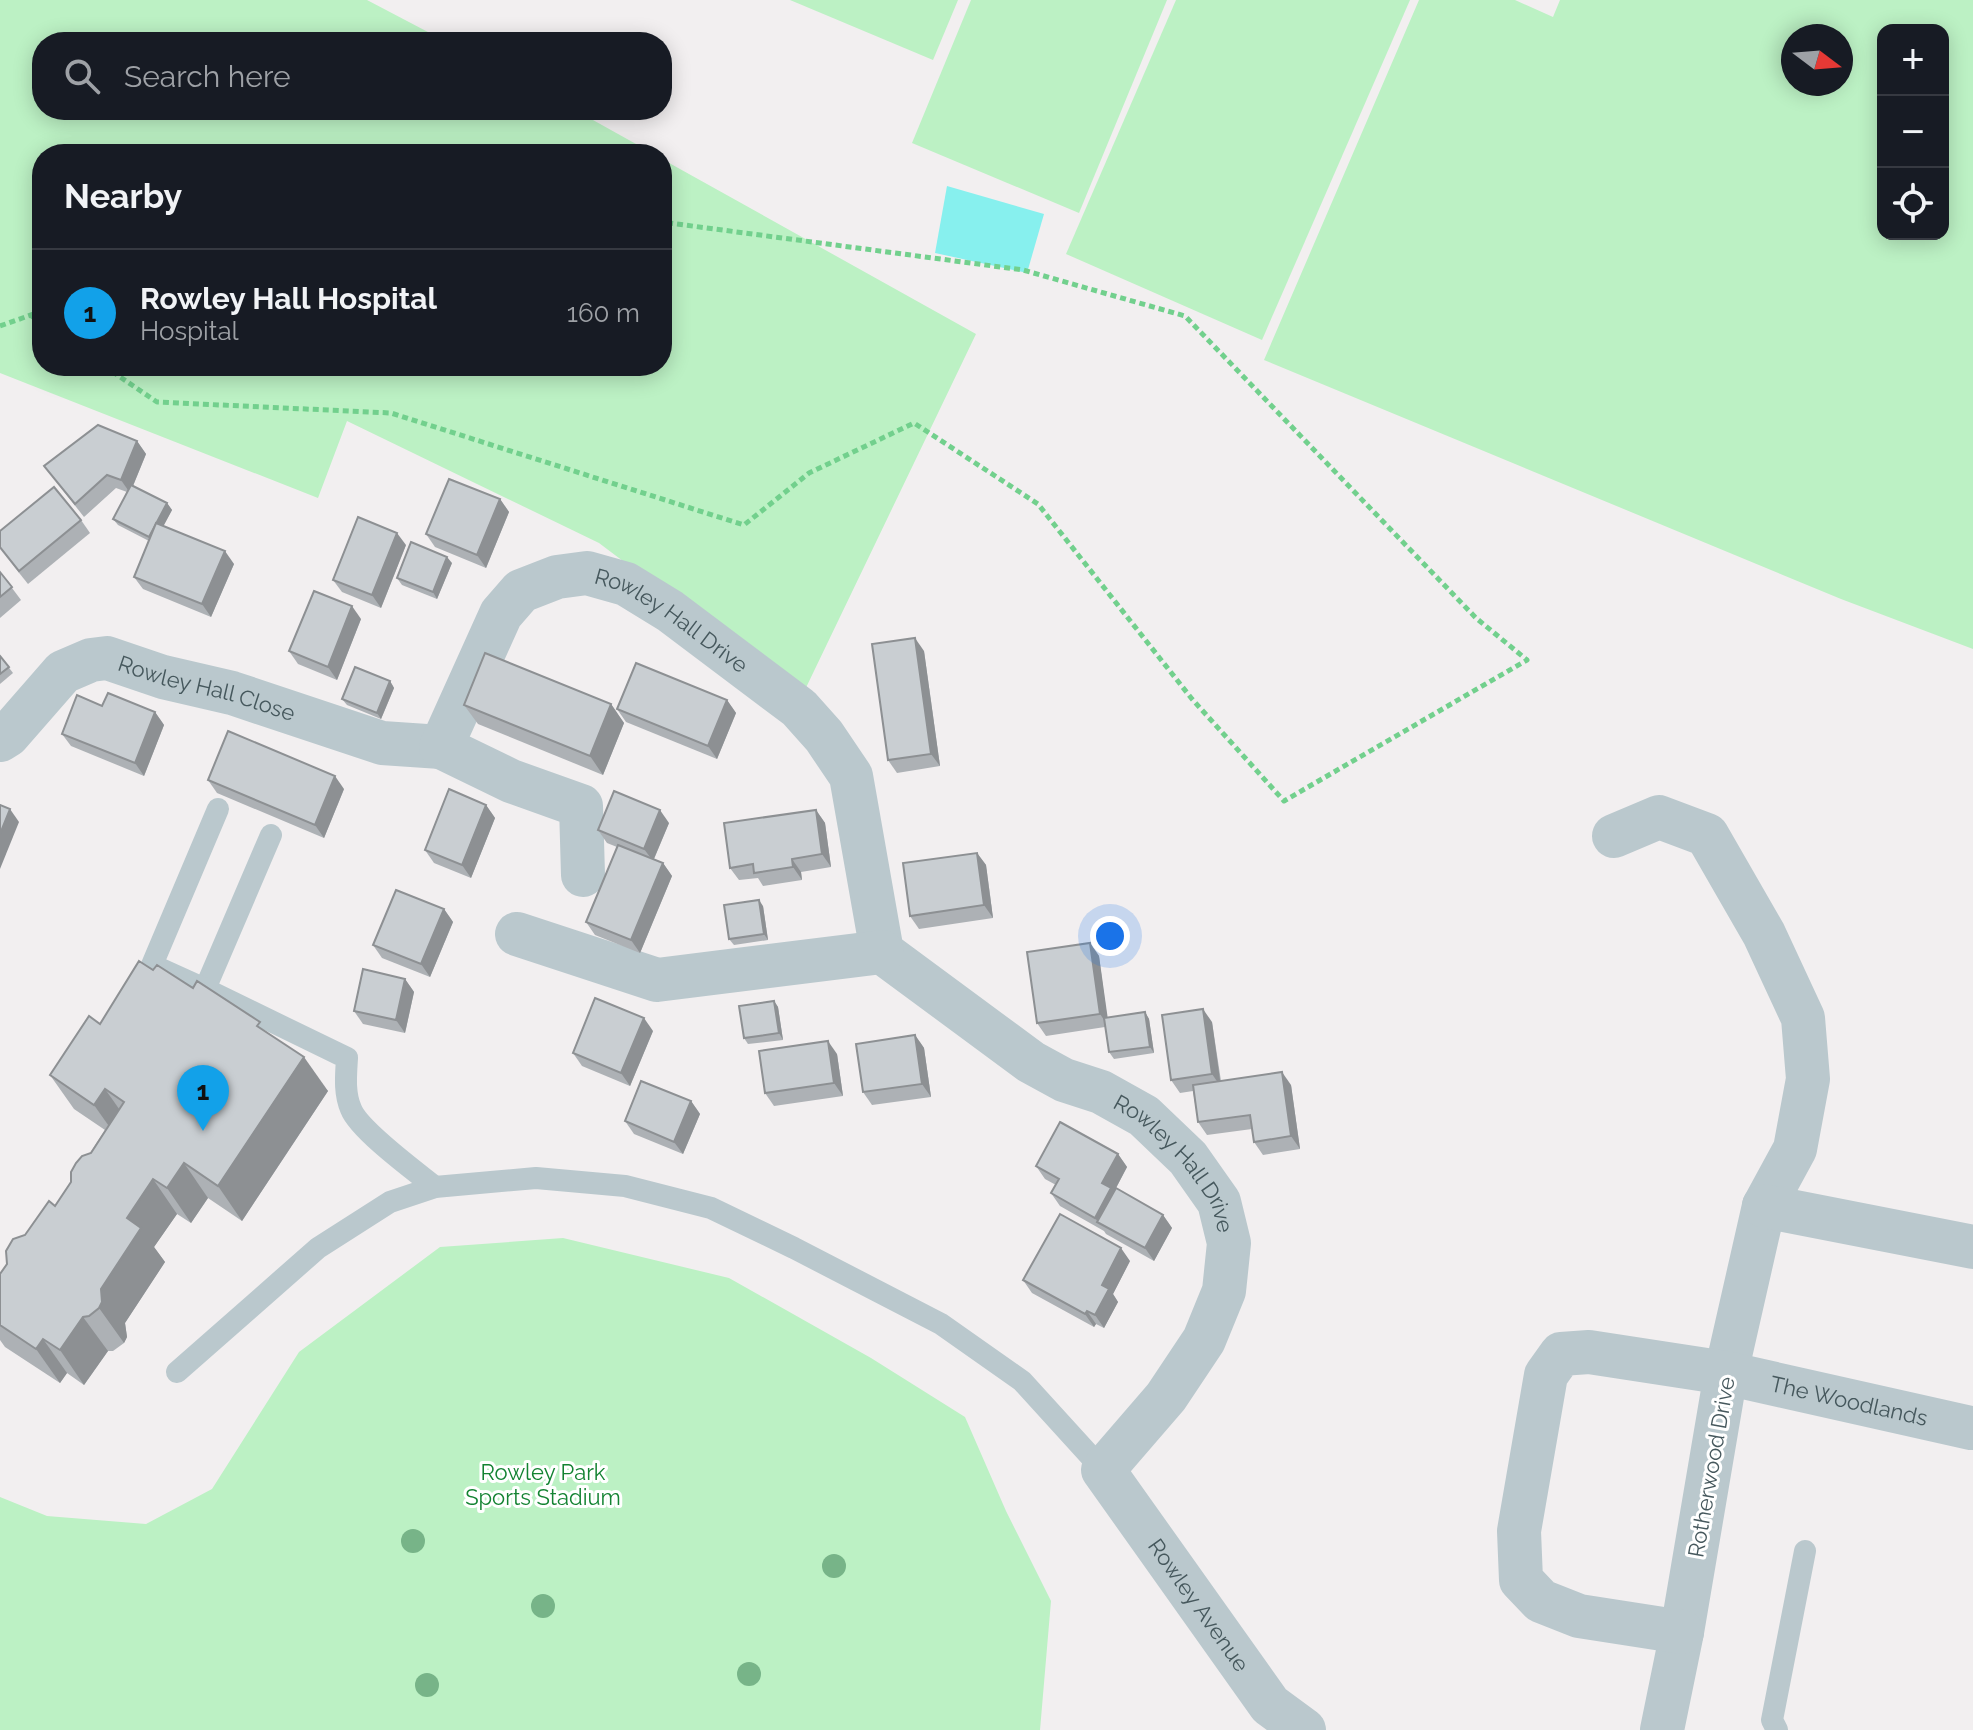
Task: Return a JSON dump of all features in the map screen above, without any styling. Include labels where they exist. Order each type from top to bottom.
[{"type":"street","name":"Rowley Hall Drive","points":[[441,747],[501,614],[521,591],[557,577],[587,573],[626,584],[670,611],[799,708],[851,776],[882,952],[1031,1062],[1064,1080],[1101,1092],[1144,1116],[1188,1158],[1219,1202],[1229,1243],[1224,1291],[1204,1340],[1166,1397],[1103,1470]]},
{"type":"street","name":"Rowley Hall Close","points":[[0,740],[8,735],[63,672],[91,660],[107,658],[163,677],[232,693],[348,734],[382,743],[441,747]]},
{"type":"street","points":[[441,747],[511,781],[581,806],[583,875]]},
{"type":"street","name":"Rotherwood Drive","points":[[1614,836],[1659,817],[1707,835],[1764,934],[1803,1018],[1808,1079],[1795,1149],[1764,1206],[1726,1373],[1662,1730]]},
{"type":"street","points":[[517,934],[657,980],[882,952]]},
{"type":"street","points":[[1764,1206],[1973,1247]]},
{"type":"street","name":"The Woodlands","points":[[1682,1632],[1579,1616],[1541,1601],[1521,1580],[1519,1531],[1540,1407],[1546,1375],[1561,1354],[1589,1352],[1726,1373],[1971,1428]]},
{"type":"street","name":"Rowley Avenue","points":[[1103,1470],[1270,1705],[1304,1730]]},
{"type":"lane","points":[[218,809],[152,965],[347,1058],[346,1085],[351,1111],[383,1145],[435,1187]]},
{"type":"lane","points":[[205,989],[271,835]]},
{"type":"lane","points":[[177,1372],[318,1248],[390,1202],[435,1187],[536,1178],[625,1186],[711,1208],[941,1324],[1022,1381],[1103,1470]]},
{"type":"lane","points":[[1777,1730],[1772,1720],[1805,1551]]},
{"type":"path","points":[[119,376],[157,402],[391,413],[744,525],[809,473],[914,423],[1038,504],[1192,699],[1284,801],[1527,660],[1476,618],[1185,316],[1023,270],[672,223]]},
{"type":"path","points":[[0,326],[30,315]]},
{"type":"green space","points":[[0,0],[367,0],[428,32],[32,32],[32,120],[593,120],[636,144],[32,144],[32,376],[672,376],[672,165],[976,334],[802,696],[599,543],[347,421],[318,498],[0,373]]},
{"type":"green space","points":[[790,0],[958,0],[933,60]]},
{"type":"green space","points":[[971,0],[1167,0],[1079,213],[912,143]]},
{"type":"green space","points":[[1176,0],[1410,0],[1262,340],[1066,254]]},
{"type":"green space","points":[[1419,0],[1515,0],[1553,17],[1560,0],[1973,0],[1973,649],[1841,599],[1264,360]]},
{"type":"green space","name":"Rowley Park Sports Stadium","points":[[563,1238],[729,1278],[871,1358],[965,1417],[1006,1511],[1051,1601],[1040,1730],[0,1730],[0,1497],[47,1516],[146,1524],[212,1489],[299,1352],[440,1247]]},
{"type":"water","points":[[947,186],[1044,214],[1027,273],[935,253]]},
{"type":"building","points":[[98,425],[137,441],[121,480],[107,475],[75,504],[44,466]]},
{"type":"building","points":[[449,479],[500,499],[477,555],[426,534]]},
{"type":"building","points":[[131,485],[167,503],[149,537],[113,519]]},
{"type":"building","points":[[54,487],[81,520],[19,571],[0,547],[0,531]]},
{"type":"building","points":[[358,517],[397,533],[372,595],[333,580]]},
{"type":"building","points":[[156,523],[225,551],[202,604],[134,577]]},
{"type":"building","points":[[411,542],[447,557],[433,592],[397,578]]},
{"type":"building","points":[[0,572],[12,587],[0,597]]},
{"type":"building","points":[[314,591],[352,606],[328,667],[289,651]]},
{"type":"building","points":[[915,638],[931,754],[888,760],[872,644]]},
{"type":"building","points":[[485,653],[611,704],[590,756],[464,705]]},
{"type":"building","points":[[0,656],[9,667],[0,674]]},
{"type":"building","points":[[636,663],[727,700],[708,746],[617,709]]},
{"type":"building","points":[[355,667],[390,681],[377,713],[342,699]]},
{"type":"building","points":[[108,693],[155,712],[135,763],[62,734],[77,695],[102,706]]},
{"type":"building","points":[[228,731],[335,776],[315,825],[208,780]]},
{"type":"building","points":[[449,789],[486,805],[462,865],[425,850]]},
{"type":"building","points":[[614,791],[660,810],[644,849],[598,830]]},
{"type":"building","points":[[0,805],[10,809],[0,834]]},
{"type":"building","points":[[816,810],[822,854],[792,859],[793,867],[754,873],[753,864],[730,868],[724,823]]},
{"type":"building","points":[[618,845],[663,863],[631,940],[586,922]]},
{"type":"building","points":[[977,853],[984,905],[910,916],[903,863]]},
{"type":"building","points":[[396,890],[444,909],[421,964],[373,945]]},
{"type":"building","points":[[759,900],[764,934],[729,939],[724,905]]},
{"type":"building","points":[[1090,943],[1100,1014],[1037,1023],[1027,952]]},
{"type":"building","points":[[139,961],[153,970],[157,965],[193,988],[197,981],[260,1022],[257,1026],[304,1057],[218,1186],[184,1163],[167,1188],[153,1179],[127,1218],[141,1228],[101,1289],[99,1308],[83,1317],[60,1350],[43,1339],[36,1349],[0,1325],[0,1274],[7,1264],[6,1251],[13,1239],[25,1235],[49,1201],[55,1206],[71,1182],[71,1172],[76,1163],[82,1156],[91,1153],[124,1102],[105,1089],[94,1105],[50,1075],[89,1016],[100,1024]]},
{"type":"building","points":[[363,969],[405,979],[396,1020],[354,1011]]},
{"type":"building","points":[[595,998],[644,1018],[621,1073],[573,1053]]},
{"type":"building","points":[[774,1001],[779,1033],[744,1038],[739,1006]]},
{"type":"building","points":[[1203,1009],[1212,1074],[1171,1080],[1162,1015]]},
{"type":"building","points":[[1145,1012],[1150,1047],[1109,1052],[1104,1018]]},
{"type":"building","points":[[915,1035],[922,1084],[863,1092],[856,1044]]},
{"type":"building","points":[[828,1041],[834,1083],[765,1093],[759,1051]]},
{"type":"building","points":[[1282,1072],[1291,1136],[1254,1142],[1250,1115],[1198,1122],[1193,1085]]},
{"type":"building","points":[[641,1081],[691,1101],[674,1142],[625,1121]]},
{"type":"building","points":[[1060,1122],[1118,1154],[1102,1183],[1111,1188],[1095,1218],[1051,1193],[1059,1179],[1036,1166]]},
{"type":"building","points":[[1116,1188],[1163,1215],[1145,1248],[1097,1222]]},
{"type":"building","points":[[1060,1214],[1121,1248],[1102,1285],[1109,1289],[1095,1315],[1087,1311],[1085,1314],[1023,1280]]},
{"type":"place","name":"Rowley Hall Hospital","points":[[203,1131]]}]
